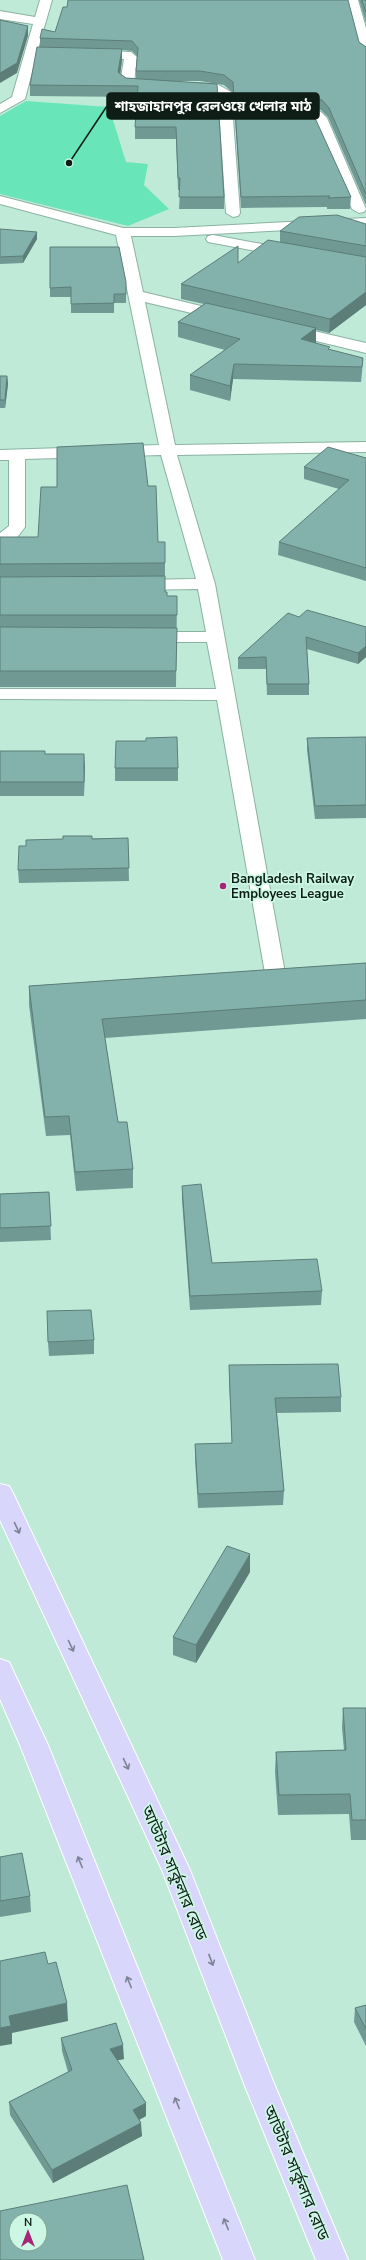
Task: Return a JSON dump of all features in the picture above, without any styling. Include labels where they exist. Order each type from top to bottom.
[{"type":"main road","name":"আউটার সার্কুলার রোড","points":[[0,1493],[176,1870],[260,2086],[332,2260]]},
{"type":"main road","points":[[0,1669],[40,1760],[239,2260]]},
{"type":"street","points":[[0,109],[18,99],[46,0]]},
{"type":"street","points":[[352,0],[366,51]]},
{"type":"street","points":[[0,15],[40,21]]},
{"type":"street","points":[[31,53],[126,55],[131,57],[127,84],[135,87],[162,87]]},
{"type":"street","points":[[176,87],[217,88],[224,92],[233,213]]},
{"type":"street","points":[[270,113],[307,112],[316,114],[320,118],[360,209]]},
{"type":"street","points":[[226,115],[240,114]]},
{"type":"street","points":[[0,200],[123,232],[174,232],[366,222]]},
{"type":"street","points":[[123,232],[168,450],[206,584],[275,973]]},
{"type":"street","points":[[174,232],[305,255]]},
{"type":"street","points":[[135,295],[243,320]]},
{"type":"street","points":[[274,327],[366,348]]},
{"type":"street","points":[[0,455],[168,450],[366,447]]},
{"type":"street","points":[[0,538],[10,534],[17,527],[17,454]]},
{"type":"street","points":[[119,585],[206,584]]},
{"type":"street","points":[[128,637],[215,637]]},
{"type":"street","points":[[0,694],[226,695]]},
{"type":"green space","points":[[26,101],[109,107],[126,162],[148,164],[144,185],[169,209],[128,226],[0,194],[0,116]]},
{"type":"building","points":[[68,0],[348,0],[359,42],[366,47],[366,194],[329,108],[322,100],[307,97],[234,100],[233,82],[224,75],[200,71],[136,71],[138,48],[132,41],[40,38],[42,29],[55,32],[63,7],[67,7]]},
{"type":"building","points":[[362,0],[366,0],[366,12]]},
{"type":"building","points":[[0,20],[28,26],[17,63],[0,73]]},
{"type":"building","points":[[37,47],[122,49],[118,72],[126,78],[217,84],[224,197],[179,197],[180,178],[178,178],[176,127],[135,127],[138,86],[30,85]]},
{"type":"building","points":[[310,107],[351,197],[241,197],[235,109]]},
{"type":"building","points":[[337,215],[366,224],[366,246],[280,231],[299,217]]},
{"type":"building","points":[[0,229],[37,232],[23,256],[0,257]]},
{"type":"building","points":[[268,240],[366,257],[366,292],[330,319],[181,284],[238,246],[238,263]]},
{"type":"building","points":[[50,247],[119,247],[126,282],[126,294],[114,294],[114,303],[71,304],[71,287],[50,288]]},
{"type":"building","points":[[206,303],[316,328],[301,339],[330,347],[328,349],[363,358],[362,367],[234,364],[230,386],[190,375],[240,339],[178,322]]},
{"type":"building","points":[[0,376],[7,376],[5,400],[0,400]]},
{"type":"building","points":[[143,443],[148,486],[156,486],[158,542],[165,542],[165,563],[0,564],[0,537],[38,537],[41,487],[57,487],[57,447]]},
{"type":"building","points":[[328,447],[366,458],[366,568],[279,542],[349,480],[304,467]]},
{"type":"building","points":[[165,576],[165,592],[167,592],[167,596],[177,596],[177,615],[0,615],[0,577]]},
{"type":"building","points":[[307,610],[366,627],[366,646],[358,653],[306,637],[309,684],[267,684],[266,657],[238,658],[288,613],[299,617]]},
{"type":"building","points":[[0,627],[177,628],[176,671],[0,671]]},
{"type":"building","points":[[177,737],[178,768],[115,768],[116,741],[146,741],[146,738]]},
{"type":"building","points":[[366,737],[366,805],[315,806],[307,738]]},
{"type":"building","points":[[0,751],[45,751],[45,754],[84,754],[84,782],[0,782]]},
{"type":"building","points":[[63,836],[92,836],[92,839],[128,838],[129,868],[18,870],[19,846],[26,846],[26,840],[63,839]]},
{"type":"building","points":[[366,963],[366,1000],[102,1019],[118,1122],[127,1122],[133,1169],[75,1172],[69,1116],[45,1117],[29,986]]},
{"type":"building","points":[[201,1184],[212,1263],[317,1259],[322,1291],[190,1296],[182,1186]]},
{"type":"building","points":[[49,1192],[51,1226],[0,1228],[0,1194]]},
{"type":"building","points":[[91,1310],[94,1340],[48,1342],[47,1311]]},
{"type":"building","points":[[338,1364],[341,1397],[275,1398],[284,1491],[198,1494],[195,1444],[232,1443],[229,1365]]},
{"type":"building","points":[[227,1546],[250,1554],[196,1645],[173,1637]]},
{"type":"building","points":[[343,1708],[366,1708],[366,1820],[352,1820],[350,1794],[279,1795],[276,1752],[346,1750]]},
{"type":"building","points":[[22,1853],[30,1896],[0,1901],[0,1857]]},
{"type":"building","points":[[45,1952],[48,1964],[56,1962],[67,2003],[9,2016],[11,2026],[0,2028],[0,1961]]},
{"type":"building","points":[[366,2005],[366,2029],[355,2008]]},
{"type":"building","points":[[116,2023],[123,2045],[110,2049],[146,2103],[133,2110],[141,2123],[52,2170],[9,2102],[72,2070],[61,2038]]},
{"type":"building","points":[[127,2185],[144,2260],[0,2260],[0,2211]]},
{"type":"place","name":"শাহজাহানপুর রেলওয়ে খেলার মাঠ","points":[[69,163]]},
{"type":"place","name":"Bangladesh Railway Employees League","points":[[223,886]]}]
